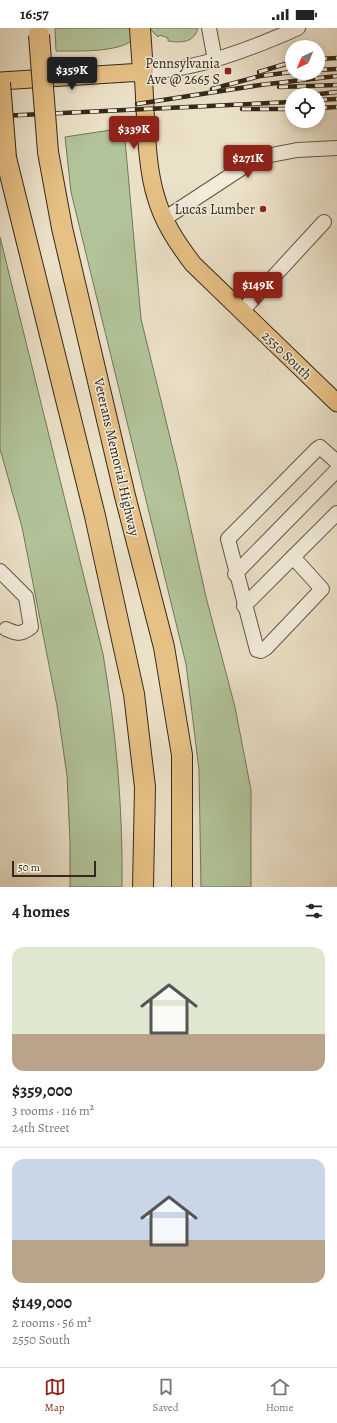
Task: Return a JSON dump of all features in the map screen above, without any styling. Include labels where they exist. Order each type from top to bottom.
[{"type":"highway","points":[[140,28],[143,72]]},
{"type":"highway","name":"Veterans Memorial Highway","points":[[39,31],[48,152],[64,235],[125,496],[164,647],[182,754],[182,885]]},
{"type":"highway","points":[[0,82],[6,158],[95,516],[134,694],[145,787],[143,885]]},
{"type":"main road","points":[[0,82],[143,72]]},
{"type":"main road","name":"2550 South","points":[[143,72],[150,170],[155,197],[176,242],[193,264],[337,403]]},
{"type":"street","points":[[209,28],[215,60]]},
{"type":"street","points":[[143,72],[184,68],[215,60],[258,46],[298,28]]},
{"type":"street","points":[[164,219],[245,166],[266,156],[297,150],[337,148]]},
{"type":"street","points":[[242,311],[324,222]]},
{"type":"street","points":[[293,557],[322,589],[261,651],[255,648],[227,543],[231,536],[317,449],[324,449],[337,462]]},
{"type":"street","points":[[235,574],[337,470]]},
{"type":"street","points":[[244,606],[337,513]]},
{"type":"street","points":[[0,571],[26,597],[31,627],[24,633],[17,634],[6,629]]},
{"type":"green space","points":[[55,28],[132,28],[133,39],[127,44],[108,49],[56,51]]},
{"type":"green space","points":[[149,28],[198,28],[193,37],[186,41],[178,42],[168,41],[168,38],[160,35],[158,37]]},
{"type":"green space","points":[[124,128],[141,319],[177,466],[206,597],[235,707],[251,790],[251,887],[201,887],[199,770],[186,664],[71,192],[65,137]]},
{"type":"green space","points":[[0,237],[103,654],[112,712],[118,770],[122,887],[70,887],[70,842],[67,776],[57,706],[22,527],[0,449]]},
{"type":"railway","points":[[325,59],[337,58]]},
{"type":"railway","points":[[259,72],[285,64]]},
{"type":"railway","points":[[325,70],[337,69]]},
{"type":"railway","points":[[212,89],[260,76],[285,73]]},
{"type":"railway","points":[[137,104],[260,85],[337,76]]},
{"type":"railway","points":[[279,87],[337,85]]},
{"type":"railway","points":[[325,93],[337,92]]},
{"type":"railway","points":[[325,100],[337,99]]},
{"type":"railway","points":[[0,116],[285,102]]},
{"type":"railway","points":[[325,108],[337,107]]},
{"type":"railway","points":[[242,109],[285,109]]},
{"type":"place","name":"Pennsylvania Ave @ 2665 S","points":[[228,71]]},
{"type":"place","name":"Lucas Lumber","points":[[263,209]]}]
